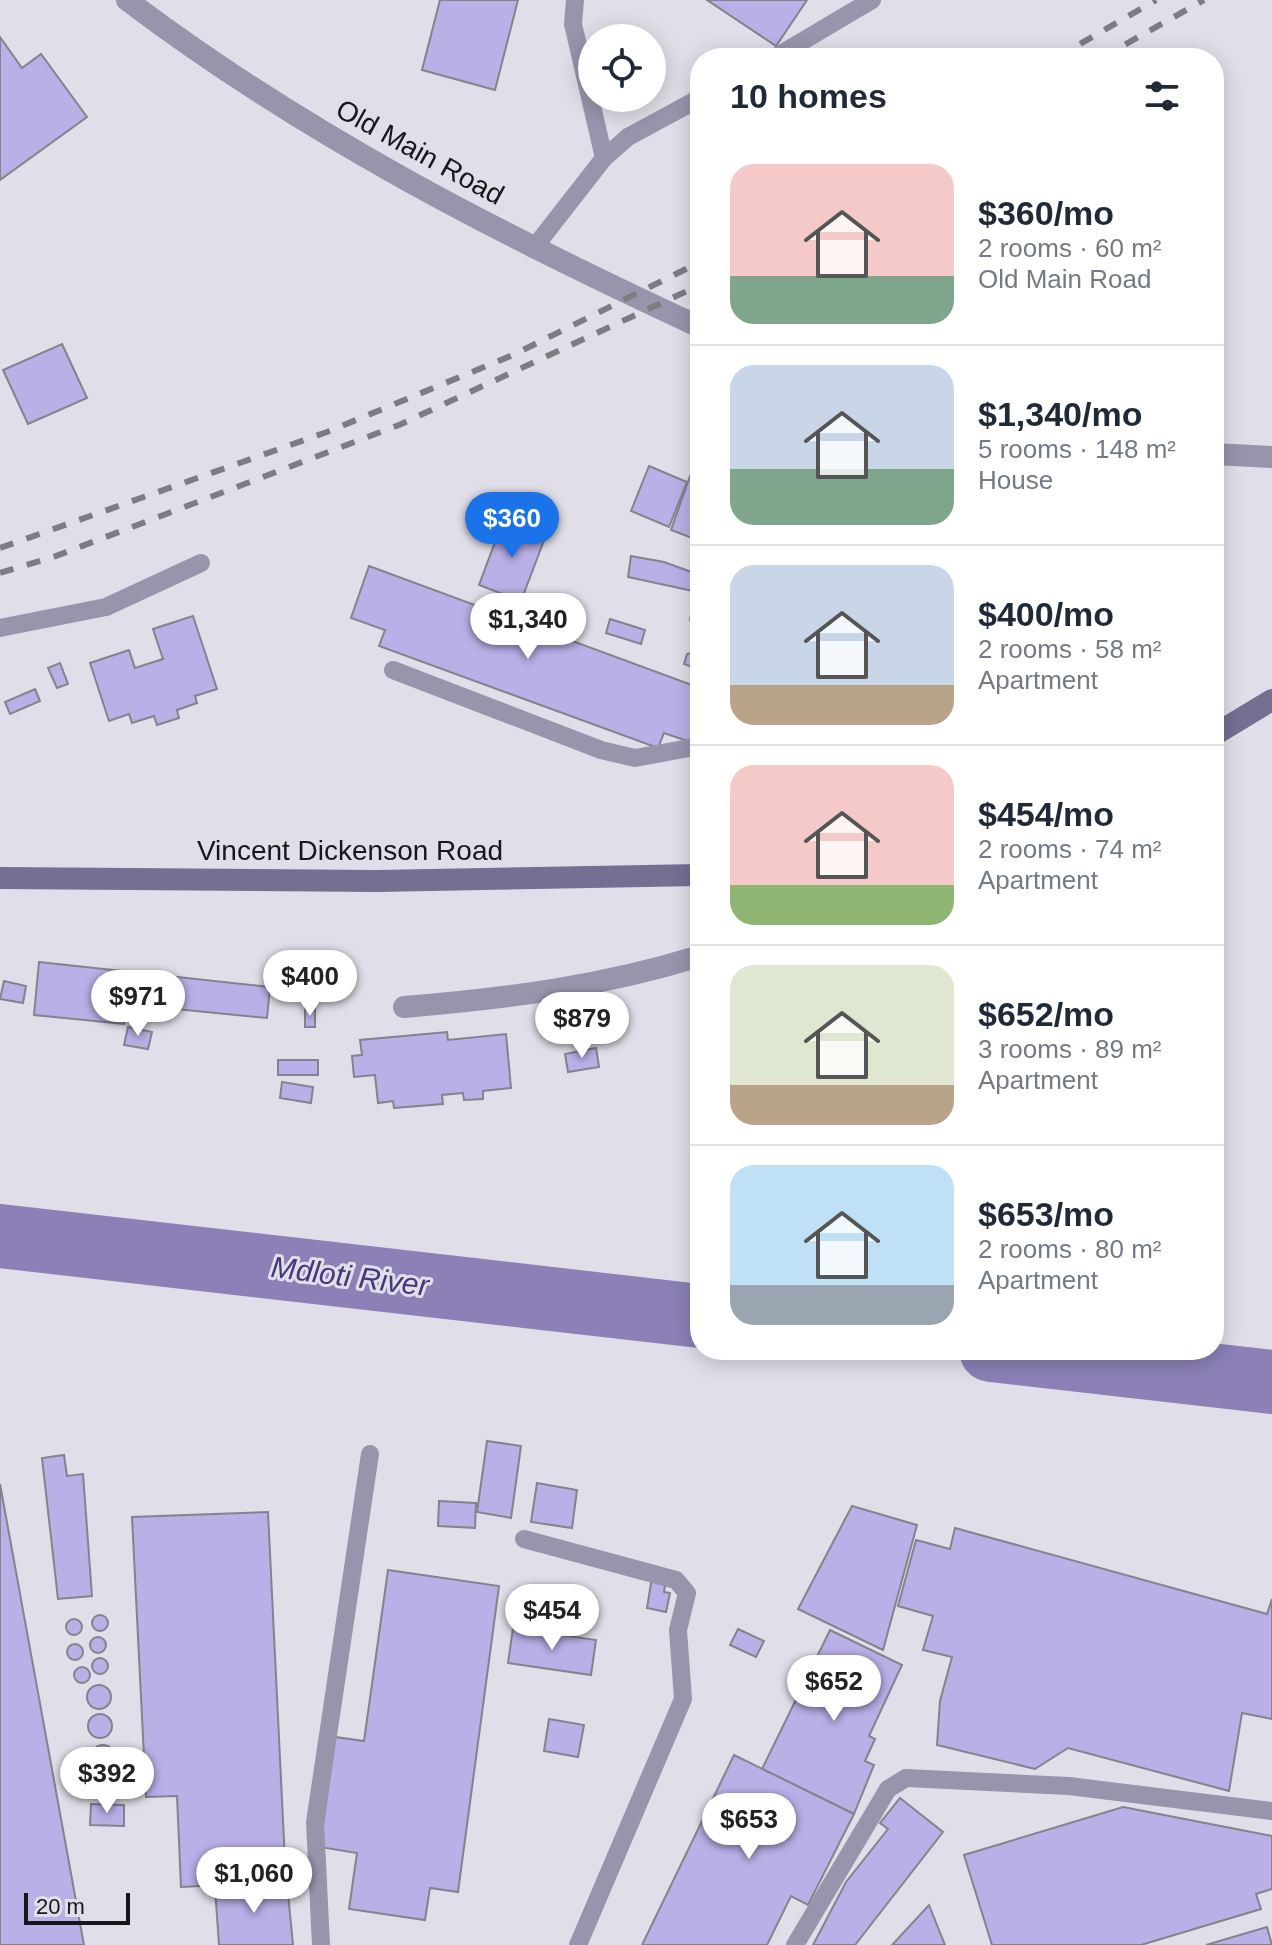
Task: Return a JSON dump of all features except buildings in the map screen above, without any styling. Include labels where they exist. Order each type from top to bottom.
[{"type":"main road","points":[[1224,729],[1272,700]]},
{"type":"main road","name":"Vincent Dickenson Road","points":[[0,878],[439,881],[690,875]]},
{"type":"street","name":"Old Main Road","points":[[127,0],[295,116],[533,249],[690,322]]},
{"type":"street","points":[[1224,455],[1272,457]]},
{"type":"street","points":[[404,1007],[528,996],[635,976],[690,959]]},
{"type":"lane","points":[[575,0],[573,24],[578,53],[604,158]]},
{"type":"lane","points":[[791,48],[872,0]]},
{"type":"lane","points":[[533,249],[604,158],[628,137],[690,103]]},
{"type":"lane","points":[[0,628],[106,607],[201,563]]},
{"type":"lane","points":[[393,670],[601,750],[635,758],[690,748]]},
{"type":"lane","points":[[321,1945],[315,1822],[370,1454]]},
{"type":"lane","points":[[524,1539],[676,1580],[687,1593],[678,1630],[683,1699],[578,1945]]},
{"type":"lane","points":[[795,1945],[888,1789],[906,1778],[1069,1786],[1272,1811]]},
{"type":"waterway","name":"Mdloti River","points":[[0,1236],[690,1315]]},
{"type":"waterway","name":"Mdloti River","points":[[1079,1360],[1272,1382]]},
{"type":"railway","points":[[1073,48],[1156,0]]},
{"type":"railway","points":[[1119,48],[1204,0]]},
{"type":"railway","points":[[0,548],[327,432],[513,355],[690,267]]},
{"type":"railway","points":[[0,573],[56,556],[399,425],[690,290]]}]
